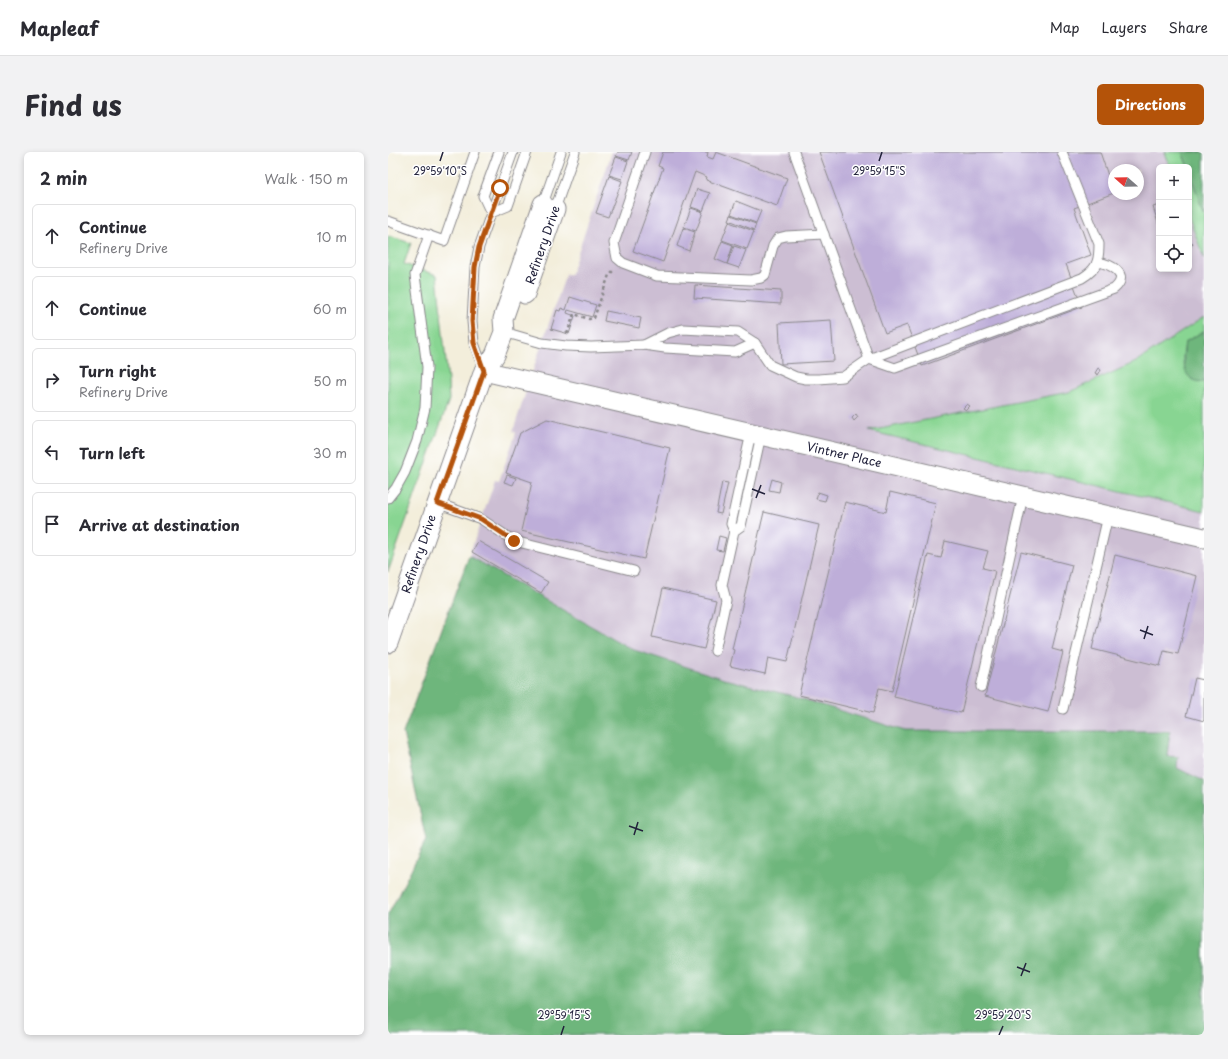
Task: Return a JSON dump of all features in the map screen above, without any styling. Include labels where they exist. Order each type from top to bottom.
[{"type":"street","name":"Refinery Drive","points":[[388,643],[484,371],[495,355],[504,332],[503,319],[549,206]]},
{"type":"street","name":"Vintner Place","points":[[484,371],[1204,538]]},
{"type":"lane","points":[[388,221],[444,241],[475,152]]},
{"type":"lane","points":[[491,212],[483,196],[499,152]]},
{"type":"lane","points":[[484,371],[474,343],[472,321],[475,267],[479,247],[513,152]]},
{"type":"lane","points":[[491,212],[508,206],[527,152]]},
{"type":"lane","name":"Refinery Drive","points":[[549,206],[562,152]]},
{"type":"lane","name":"Refinery Drive","points":[[549,206],[575,152]]},
{"type":"lane","points":[[645,152],[614,243],[617,258],[636,269],[657,276],[751,280],[761,278],[765,275],[773,246],[778,238],[786,236],[824,234]]},
{"type":"lane","points":[[794,152],[869,359]]},
{"type":"lane","points":[[644,344],[668,333],[682,329],[738,332],[755,343],[770,365],[796,377],[806,379],[832,379],[843,377],[869,359],[1082,278],[1091,273],[1097,262],[1099,257],[1099,244],[1062,152]]},
{"type":"lane","points":[[388,498],[396,488],[405,472],[417,441],[425,408],[426,367],[415,275],[428,235]]},
{"type":"lane","points":[[869,359],[895,368],[1114,289],[1120,280],[1118,272],[1112,266],[1097,262]]},
{"type":"lane","points":[[504,332],[542,342],[566,346],[591,347],[644,344],[665,348],[735,352],[755,343]]},
{"type":"lane","points":[[714,651],[726,600],[722,585],[734,531],[741,526],[756,434]]},
{"type":"lane","points":[[981,686],[1023,496]]},
{"type":"lane","points":[[437,503],[481,519],[514,541],[634,571]]},
{"type":"lane","points":[[1063,709],[1108,516]]},
{"type":"path","points":[[566,346],[567,335],[574,314],[589,319],[594,318],[609,275],[620,261]]},
{"type":"shaded area","points":[[612,152],[1165,152],[1169,164],[1156,164],[1156,272],[1192,272],[1192,226],[1204,258],[1204,317],[1136,362],[1069,392],[870,431],[1204,511],[1204,781],[1177,768],[1167,756],[1169,731],[905,731],[793,696],[724,679],[631,649],[469,556],[495,480],[499,481],[516,433],[513,431],[566,274],[570,275]]},
{"type":"green space","points":[[1165,152],[1182,152],[1187,164],[1169,164]]},
{"type":"green space","points":[[1182,152],[1204,152],[1204,214],[1192,180],[1192,164],[1187,164]]},
{"type":"green space","points":[[1192,180],[1204,214],[1204,258],[1192,226]]},
{"type":"green space","points":[[388,236],[411,243],[404,264],[437,275],[449,400],[388,572]]},
{"type":"green space","points":[[1204,317],[1204,331],[1185,342],[1183,361],[1186,369],[1193,377],[1201,382],[1204,382],[1204,511],[869,431],[1069,392],[1136,362]]},
{"type":"green space","points":[[1204,331],[1204,382],[1196,381],[1187,374],[1184,355],[1185,342]]},
{"type":"green space","points":[[469,556],[631,649],[724,679],[793,696],[905,731],[1170,731],[1167,756],[1178,757],[1177,768],[1204,781],[1204,1035],[388,1035],[388,915],[426,840],[403,733]]},
{"type":"building","points":[[618,152],[632,152],[629,160],[616,156]]},
{"type":"building","points":[[663,152],[708,152],[707,157],[713,159],[716,152],[787,178],[777,206],[706,180],[707,177],[695,172],[663,262],[633,251],[663,168],[658,166]]},
{"type":"building","points":[[819,152],[1100,152],[1108,175],[1108,195],[1074,208],[1091,255],[1066,264],[1082,307],[922,366],[907,325],[885,333]]},
{"type":"building","points":[[616,157],[628,161],[622,179],[609,175]]},
{"type":"building","points":[[609,176],[622,181],[608,217],[596,213]]},
{"type":"building","points":[[697,189],[710,193],[703,211],[691,207]]},
{"type":"building","points":[[736,201],[761,211],[756,223],[731,214]]},
{"type":"building","points":[[1156,206],[1156,216],[1153,207]]},
{"type":"building","points":[[691,208],[703,212],[696,231],[684,227]]},
{"type":"building","points":[[731,215],[756,224],[754,230],[729,220]]},
{"type":"building","points":[[729,222],[754,231],[747,249],[722,240]]},
{"type":"building","points":[[683,228],[695,232],[689,251],[677,246]]},
{"type":"building","points":[[722,241],[733,245],[727,264],[715,259]]},
{"type":"building","points":[[734,246],[746,250],[739,268],[727,264]]},
{"type":"building","points":[[695,285],[781,291],[781,304],[694,298]]},
{"type":"building","points":[[570,297],[596,305],[592,317],[568,310],[567,313],[575,316],[569,334],[551,329],[557,310],[560,311],[561,308],[566,310]]},
{"type":"building","points":[[606,311],[641,318],[639,328],[604,321]]},
{"type":"building","points":[[831,320],[834,361],[781,364],[779,323]]},
{"type":"building","points":[[1098,368],[1101,370],[1098,375],[1095,373]]},
{"type":"building","points":[[967,404],[970,406],[966,410],[963,408]]},
{"type":"building","points":[[856,414],[858,417],[854,421],[852,418]]},
{"type":"building","points":[[547,419],[670,448],[644,559],[521,531],[532,482],[506,473],[520,433]]},
{"type":"building","points":[[507,475],[516,478],[513,485],[504,482]]},
{"type":"building","points":[[772,479],[781,482],[779,492],[769,490]]},
{"type":"building","points":[[722,482],[728,483],[721,514],[716,513]]},
{"type":"building","points":[[818,492],[827,495],[825,501],[816,499]]},
{"type":"building","points":[[890,492],[936,503],[892,691],[879,688],[873,713],[799,695],[845,502],[886,512]]},
{"type":"building","points":[[764,512],[819,525],[787,662],[768,658],[765,674],[730,666],[734,650],[732,649]]},
{"type":"building","points":[[719,536],[726,538],[723,551],[716,550]]},
{"type":"building","points":[[478,541],[548,582],[541,593],[472,552]]},
{"type":"building","points":[[945,541],[988,551],[983,568],[995,571],[961,713],[894,697],[928,555],[941,558]]},
{"type":"building","points":[[1021,552],[1072,565],[1052,649],[1063,652],[1048,712],[985,696]]},
{"type":"building","points":[[1115,555],[1197,576],[1178,654],[1164,651],[1160,666],[1092,649]]},
{"type":"building","points":[[663,588],[716,600],[704,649],[652,637]]},
{"type":"building","points":[[1195,678],[1204,680],[1204,721],[1186,716]]},
{"type":"route","points":[[500,188],[479,247],[475,267],[472,321],[474,343],[484,371],[437,503],[481,519],[514,541]]}]
